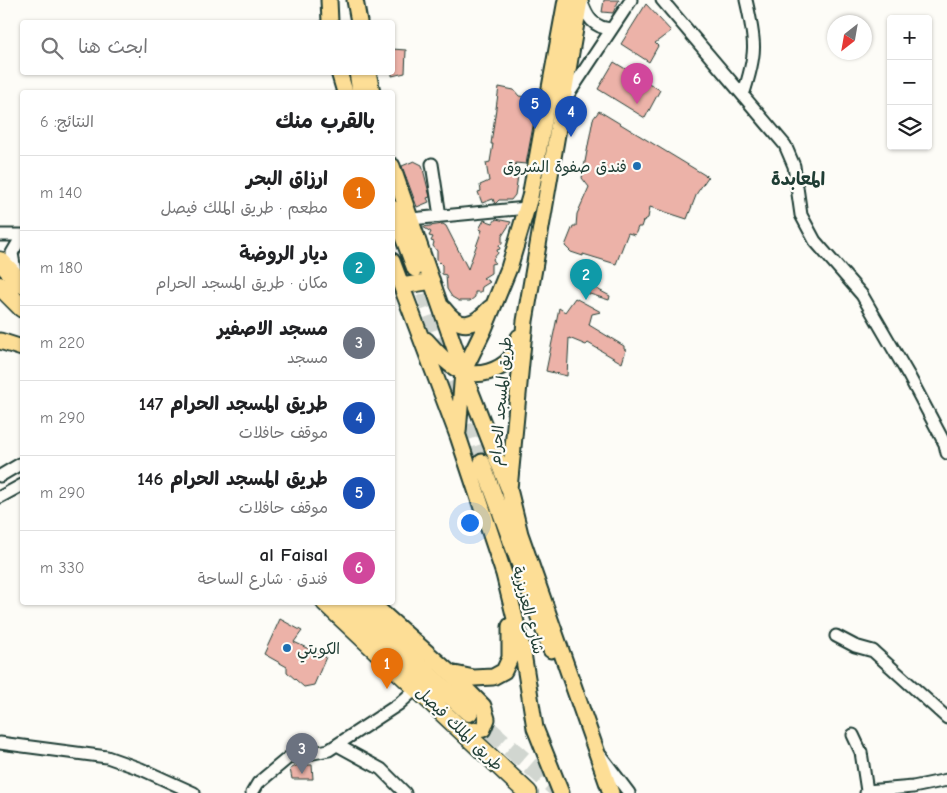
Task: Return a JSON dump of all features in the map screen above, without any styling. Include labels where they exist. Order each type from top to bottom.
[{"type":"highway","points":[[0,261],[20,281]]},
{"type":"highway","points":[[0,286],[20,306]]},
{"type":"highway","name":"طريق الملك فيصل","points":[[328,605],[418,687],[528,793]]},
{"type":"highway","name":"طريق الملك فيصل","points":[[351,605],[470,712]]},
{"type":"main road","points":[[329,0],[330,20]]},
{"type":"main road","points":[[352,20],[353,0]]},
{"type":"main road","points":[[353,0],[358,20]]},
{"type":"main road","name":"طريق المسجد الحرام","points":[[458,436],[463,372],[509,268],[526,208],[566,0]]},
{"type":"main road","name":"طريق المسجد الحرام","points":[[580,0],[525,321],[509,489],[520,534],[611,792]]},
{"type":"main road","points":[[340,75],[344,90]]},
{"type":"main road","points":[[357,75],[360,90]]},
{"type":"main road","points":[[369,75],[372,90]]},
{"type":"main road","points":[[395,175],[463,372],[509,489]]},
{"type":"main road","points":[[395,216],[416,269]]},
{"type":"main road","name":"شارع العزيزية","points":[[395,268],[458,436],[504,574],[522,647],[535,728],[561,793]]},
{"type":"main road","points":[[402,286],[432,281]]},
{"type":"main road","points":[[438,301],[453,320],[466,324],[480,319],[496,301]]},
{"type":"main road","points":[[420,333],[438,354],[463,372],[484,373],[499,369],[511,358],[525,321]]},
{"type":"main road","points":[[0,341],[20,347]]},
{"type":"main road","points":[[482,462],[539,621],[611,792]]},
{"type":"main road","points":[[450,673],[474,678],[493,677],[504,671],[510,658],[512,639],[504,574]]},
{"type":"main road","points":[[373,605],[450,673],[483,706],[487,719],[483,728],[472,731],[461,728]]},
{"type":"street","points":[[580,0],[591,22],[601,29],[612,29]]},
{"type":"street","points":[[563,103],[631,0]]},
{"type":"street","points":[[662,0],[785,144],[794,166],[801,214],[814,241],[862,295],[909,376],[945,444],[947,454]]},
{"type":"street","points":[[743,95],[754,60],[754,34],[746,0]]},
{"type":"street","points":[[432,164],[440,216]]},
{"type":"street","points":[[410,219],[526,208]]},
{"type":"street","points":[[0,235],[20,236]]},
{"type":"street","points":[[20,239],[12,253],[20,281]]},
{"type":"street","points":[[0,476],[20,464]]},
{"type":"street","points":[[0,497],[20,486]]},
{"type":"street","points":[[836,636],[855,646],[872,650],[947,718]]},
{"type":"street","points":[[252,793],[258,783],[288,758],[329,750],[399,704],[418,687]]},
{"type":"street","points":[[853,735],[861,752],[866,792],[923,789],[947,780]]},
{"type":"street","points":[[0,743],[107,757],[192,793]]},
{"type":"street","points":[[337,745],[380,769],[405,793]]},
{"type":"street","points":[[594,747],[629,793]]},
{"type":"building","points":[[604,0],[619,0],[613,13],[602,12]]},
{"type":"building","points":[[646,4],[671,31],[655,43],[658,46],[649,62],[621,44]]},
{"type":"building","points":[[395,49],[406,50],[405,73],[392,76],[395,75]]},
{"type":"building","points":[[614,62],[660,90],[645,118],[598,89]]},
{"type":"building","points":[[499,87],[514,90],[519,96],[538,99],[526,164],[515,163],[518,176],[515,195],[511,200],[499,200],[495,204],[493,199],[482,203],[478,192],[481,191],[480,185],[489,181],[486,163],[490,162]]},
{"type":"building","name":"فندق صفوة الشروق","points":[[599,111],[708,177],[697,193],[687,219],[650,207],[648,218],[643,221],[641,227],[638,227],[635,235],[628,233],[616,264],[571,252],[565,246],[573,226],[576,226],[577,214],[589,187],[582,178],[593,119]]},
{"type":"building","points":[[414,161],[422,165],[430,197],[427,198],[429,202],[417,207],[402,166]]},
{"type":"building","points":[[496,219],[511,222],[502,236],[502,244],[499,245],[500,249],[497,250],[498,253],[493,259],[495,263],[491,264],[491,273],[483,278],[490,282],[482,287],[481,292],[475,292],[475,297],[470,301],[459,301],[452,297],[447,289],[446,275],[442,274],[442,265],[437,260],[437,251],[433,246],[434,242],[431,241],[433,237],[429,236],[431,232],[423,227],[443,224],[446,226],[468,269],[482,230],[479,229],[484,220],[493,223]]},
{"type":"building","points":[[584,282],[610,296],[609,300],[580,291]]},
{"type":"building","points":[[575,298],[601,312],[592,314],[589,325],[624,346],[626,350],[622,363],[588,343],[586,345],[569,338],[567,376],[546,371],[559,308],[565,312]]},
{"type":"building","name":"الكويتي","points":[[280,619],[302,631],[294,642],[326,657],[314,685],[304,687],[287,672],[287,667],[264,654]]},
{"type":"building","points":[[298,765],[312,765],[313,779],[292,779],[290,769]]},
{"type":"tunnel","points":[[416,272],[482,462]]},
{"type":"tunnel","points":[[469,712],[561,793]]},
{"type":"place","name":"al Faisal","points":[[637,104]]},
{"type":"place","name":"طريق المسجد الحرام 146","points":[[535,129]]},
{"type":"place","name":"طريق المسجد الحرام 147","points":[[571,137]]},
{"type":"place","name":"فندق صفوة الشروق","points":[[637,166]]},
{"type":"place","name":"ديار الروضة","points":[[586,300]]},
{"type":"place","name":"الكويتي","points":[[287,648]]},
{"type":"place","name":"ارزاق البحر","points":[[387,689]]},
{"type":"place","name":"مسجد الاصفير","points":[[302,774]]},
{"type":"district","name":"المعابدة","points":[[798,179]]}]
